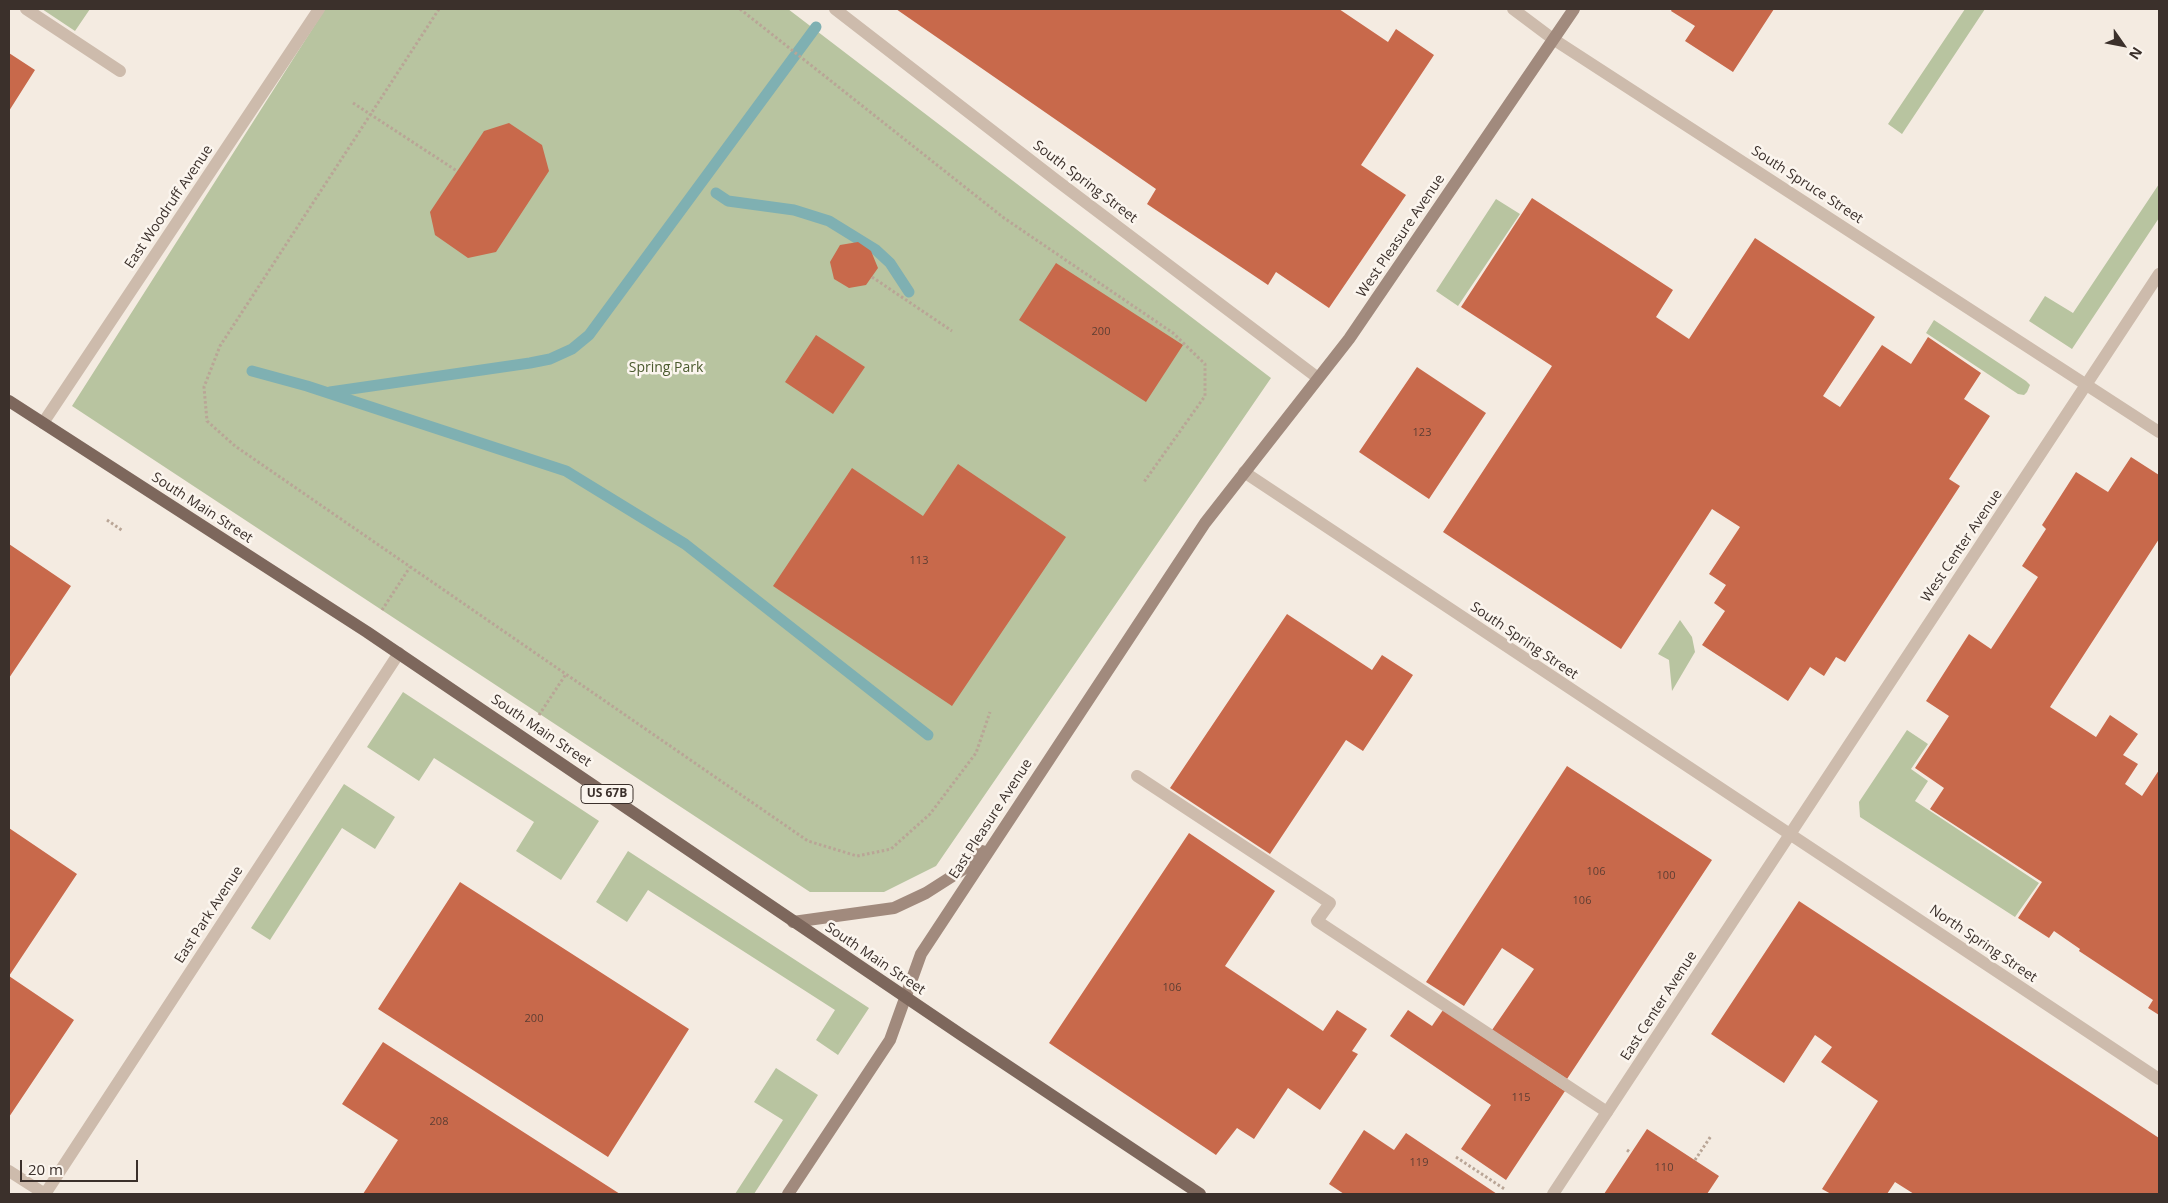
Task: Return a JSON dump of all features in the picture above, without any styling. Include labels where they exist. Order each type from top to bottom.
[{"type":"main road","name":"South Main Street","points":[[9,401],[399,653],[793,922],[1200,1194]]},
{"type":"street","points":[[26,9],[120,70]]},
{"type":"street","name":"East Woodruff Avenue","points":[[43,423],[319,9]]},
{"type":"street","name":"South Spruce Street","points":[[1512,9],[1553,40],[2159,432]]},
{"type":"street","name":"West Pleasure Avenue","points":[[1244,472],[1354,332],[1574,9]]},
{"type":"street","name":"South Spring Street","points":[[839,10],[1048,174],[1318,378]]},
{"type":"street","name":"West Center Avenue","points":[[1790,834],[2159,274]]},
{"type":"street","name":"South Spring Street","points":[[1244,472],[1790,834]]},
{"type":"street","name":"East Pleasure Avenue","points":[[788,1194],[890,1040],[904,996],[921,954],[1205,523],[1244,472]]},
{"type":"street","name":"East Park Avenue","points":[[45,1194],[399,653]]},
{"type":"street","points":[[1137,776],[1330,903],[1317,921],[1607,1112]]},
{"type":"street","name":"North Spring Street","points":[[1790,834],[2159,1079]]},
{"type":"street","name":"East Center Avenue","points":[[1553,1194],[1790,834]]},
{"type":"street","points":[[793,922],[894,908],[926,893],[954,874],[995,840]]},
{"type":"street","points":[[9,1170],[45,1194]]},
{"type":"path","points":[[439,9],[220,346],[204,387],[207,421],[235,446],[808,840],[857,856],[891,849],[930,814],[976,753],[990,712]]},
{"type":"path","points":[[740,9],[1004,218],[1173,333],[1205,364],[1204,396],[1144,482]]},
{"type":"path","points":[[353,102],[457,171]]},
{"type":"path","points":[[872,276],[952,331]]},
{"type":"path","points":[[107,520],[123,531]]},
{"type":"path","points":[[367,632],[410,567]]},
{"type":"path","points":[[523,737],[566,674]]},
{"type":"path","points":[[1694,1160],[1711,1136]]},
{"type":"path","points":[[1456,1157],[1506,1190]]},
{"type":"green space","points":[[42,9],[90,9],[75,31]]},
{"type":"green space","name":"Spring Park","points":[[325,9],[788,9],[1271,378],[936,866],[884,892],[810,892],[72,406]]},
{"type":"green space","points":[[1965,9],[1985,9],[1902,134],[1888,124]]},
{"type":"green space","points":[[2159,184],[2159,218],[2072,349],[2029,321],[2045,296],[2073,313]]},
{"type":"green space","points":[[1496,199],[1520,214],[1458,306],[1436,291]]},
{"type":"green space","points":[[1934,320],[2026,381],[2030,385],[2027,392],[2024,395],[2018,394],[1926,333]]},
{"type":"green space","points":[[1680,620],[1692,637],[1695,652],[1672,691],[1669,660],[1658,654]]},
{"type":"green space","points":[[403,692],[599,821],[561,880],[516,851],[534,822],[434,758],[419,781],[367,747]]},
{"type":"green space","points":[[1907,730],[1928,744],[1911,769],[1928,781],[1915,801],[2039,883],[2015,917],[1860,817],[1859,802]]},
{"type":"green space","points":[[344,784],[395,817],[375,849],[342,828],[270,940],[251,928]]},
{"type":"green space","points":[[628,851],[869,1008],[838,1055],[816,1040],[835,1010],[648,890],[627,922],[596,902]]},
{"type":"green space","points":[[776,1068],[818,1095],[754,1194],[735,1194],[783,1120],[754,1102]]},
{"type":"building","points":[[896,9],[1339,9],[1388,42],[1396,29],[1434,55],[1361,165],[1406,195],[1329,308],[1276,272],[1268,285],[1147,204],[1156,189]]},
{"type":"building","points":[[1672,9],[1774,9],[1733,72],[1685,41],[1695,26],[1671,11]]},
{"type":"building","points":[[9,53],[35,70],[9,111]]},
{"type":"building","points":[[509,123],[542,145],[549,171],[496,252],[468,258],[435,235],[430,212],[484,131]]},
{"type":"building","points":[[1532,198],[1673,290],[1656,317],[1689,339],[1755,238],[1875,317],[1823,396],[1840,407],[1882,345],[1911,364],[1928,337],[1981,373],[1964,399],[1990,416],[1949,479],[1960,486],[1845,662],[1836,657],[1824,676],[1810,667],[1788,701],[1702,645],[1725,611],[1714,603],[1726,585],[1709,574],[1740,527],[1712,509],[1621,649],[1443,532],[1552,366],[1461,307]]},
{"type":"building","points":[[858,242],[871,251],[878,268],[866,285],[849,288],[834,279],[830,262],[840,245]]},
{"type":"building","points":[[1056,263],[1183,345],[1146,402],[1019,320]]},
{"type":"building","points":[[816,335],[865,367],[833,414],[785,382]]},
{"type":"building","points":[[1417,367],[1486,413],[1429,499],[1359,452]]},
{"type":"building","points":[[2131,457],[2159,475],[2159,539],[2050,707],[2096,737],[2110,715],[2138,734],[2123,755],[2138,764],[2125,784],[2142,796],[2159,770],[2159,1015],[2148,1008],[2153,1000],[2079,951],[2080,949],[2054,931],[2049,938],[2018,918],[2042,882],[1930,809],[1944,788],[1915,768],[1949,716],[1926,701],[1969,634],[1991,649],[2038,577],[2022,566],[2046,529],[2042,525],[2076,472],[2108,492]]},
{"type":"building","points":[[958,464],[1066,537],[952,706],[773,586],[852,468],[923,516]]},
{"type":"building","points":[[9,544],[71,586],[9,678]]},
{"type":"building","points":[[1287,614],[1372,670],[1382,655],[1413,675],[1363,751],[1346,740],[1270,854],[1170,788]]},
{"type":"building","points":[[1567,766],[1712,860],[1567,1079],[1492,1030],[1534,969],[1502,948],[1464,1006],[1426,982]]},
{"type":"building","points":[[9,828],[77,874],[9,976]]},
{"type":"building","points":[[1189,833],[1275,891],[1225,966],[1323,1031],[1337,1010],[1367,1029],[1352,1051],[1358,1054],[1320,1110],[1288,1088],[1254,1139],[1237,1128],[1216,1155],[1049,1043]]},
{"type":"building","points":[[460,882],[689,1029],[608,1157],[378,1009]]},
{"type":"building","points":[[1799,901],[2159,1138],[2159,1194],[1914,1194],[1895,1182],[1887,1194],[1831,1194],[1822,1189],[1878,1101],[1821,1062],[1832,1047],[1815,1035],[1784,1083],[1711,1034]]},
{"type":"building","points":[[9,976],[74,1020],[9,1117]]},
{"type":"building","points":[[1408,1010],[1432,1026],[1443,1010],[1565,1091],[1506,1180],[1461,1149],[1491,1105],[1390,1036]]},
{"type":"building","points":[[383,1042],[620,1194],[363,1194],[398,1140],[342,1104]]},
{"type":"building","points":[[1647,1129],[1719,1176],[1707,1194],[1604,1194]]},
{"type":"building","points":[[1364,1130],[1394,1150],[1406,1133],[1497,1194],[1344,1194],[1329,1184]]},
{"type":"waterway","points":[[330,392],[530,363],[550,359],[572,349],[589,335],[816,27]]},
{"type":"waterway","points":[[716,193],[728,201],[794,210],[829,221],[876,250],[890,263],[909,292]]},
{"type":"waterway","points":[[252,371],[307,386],[566,471],[685,544],[928,735]]}]
